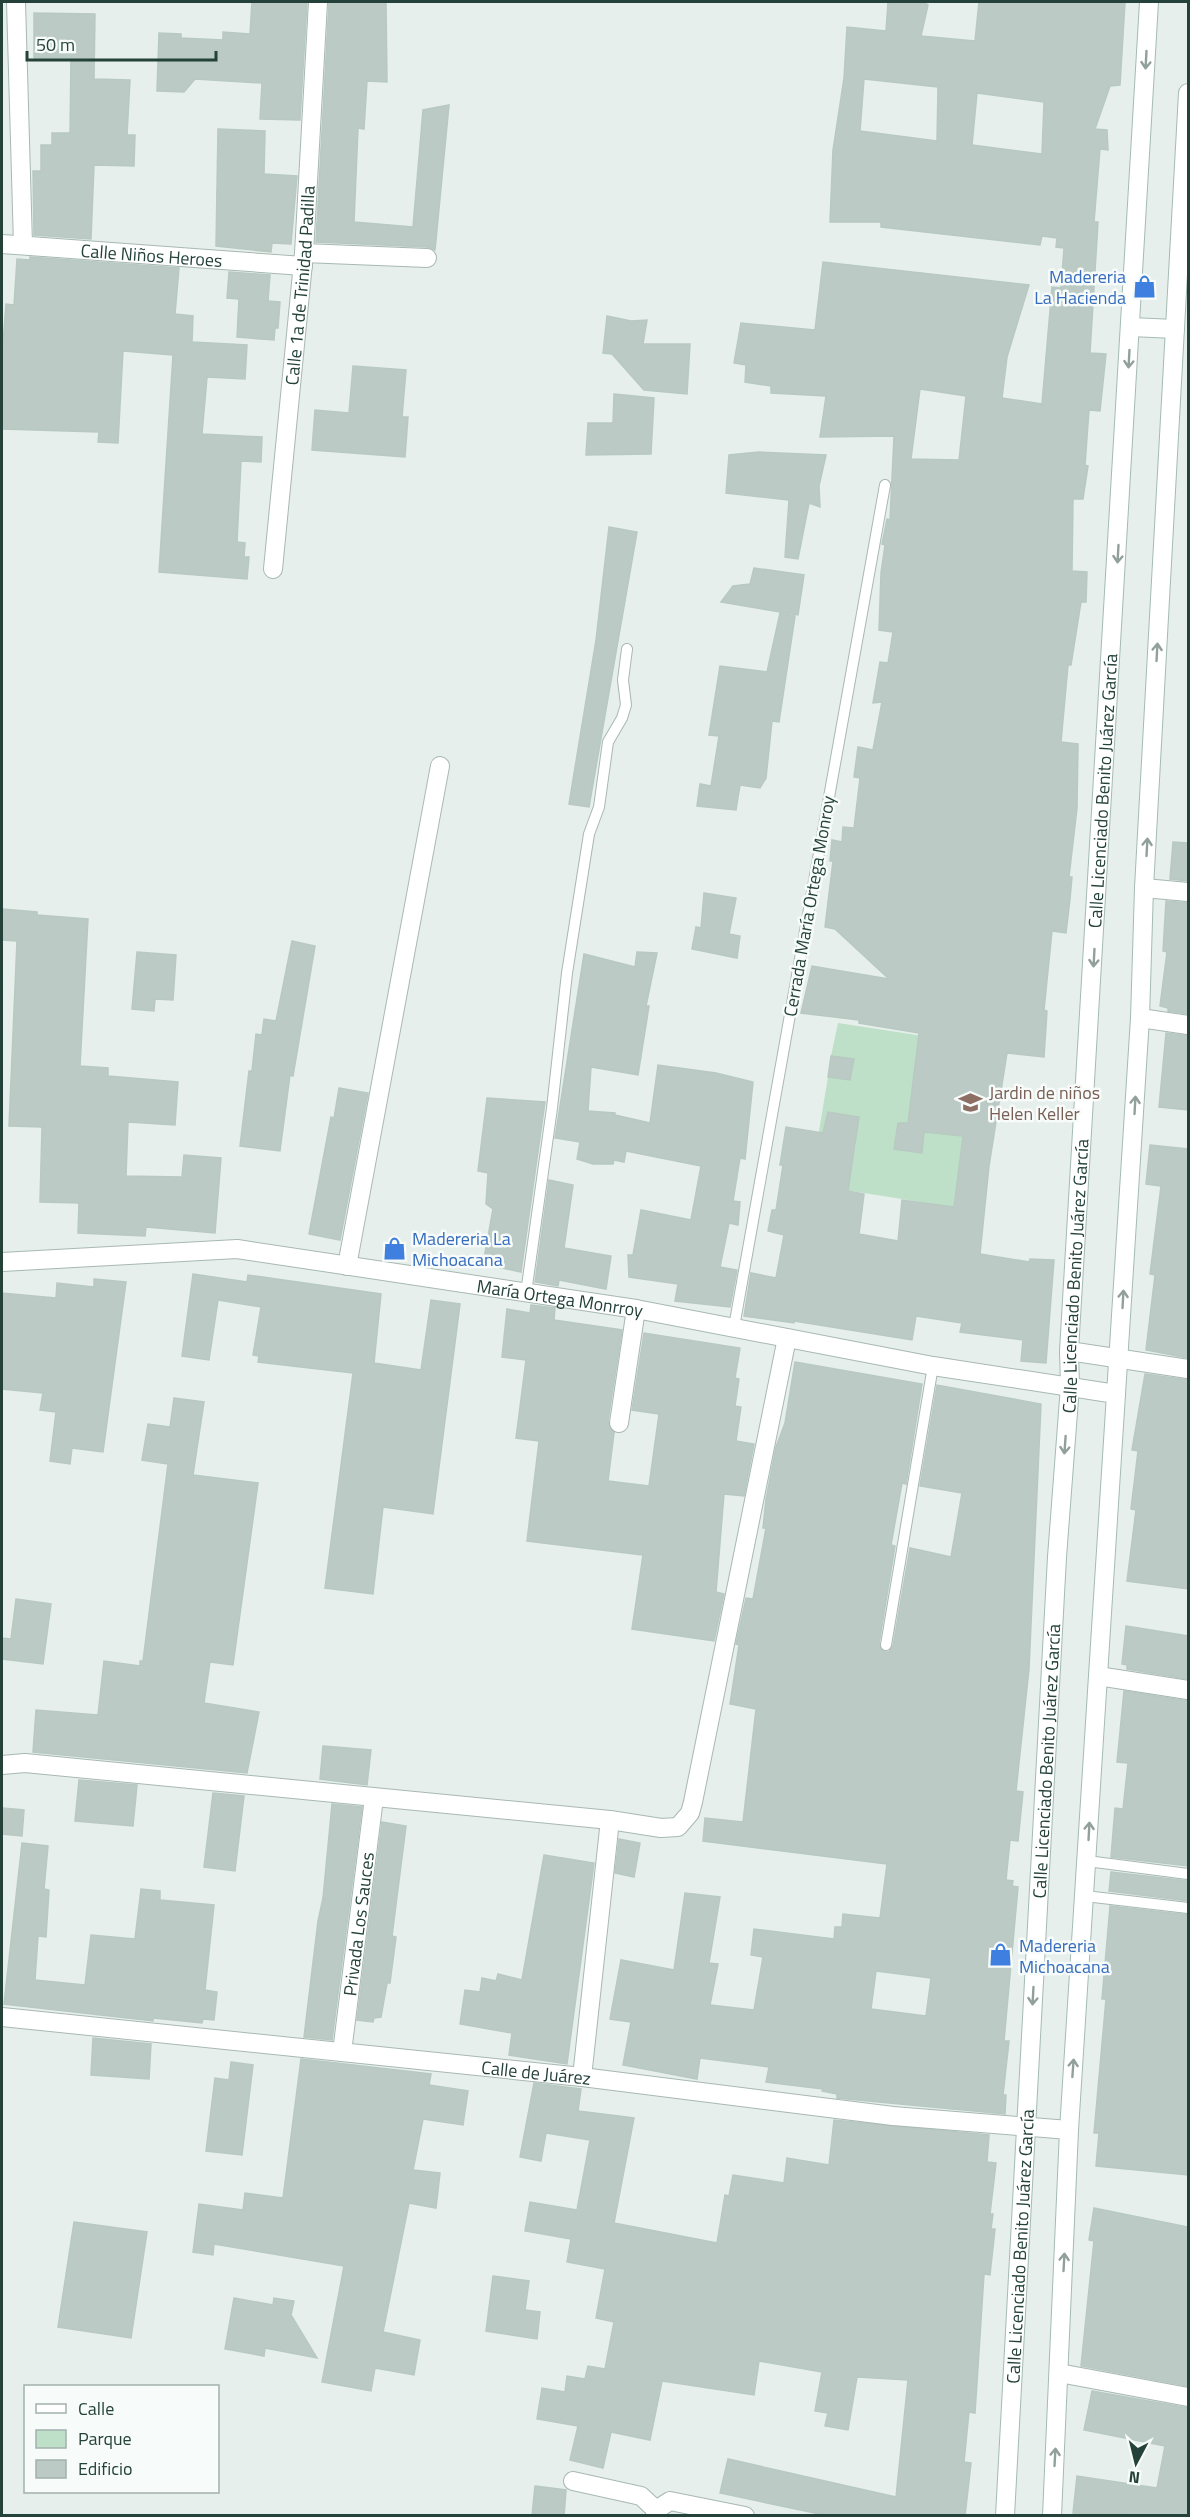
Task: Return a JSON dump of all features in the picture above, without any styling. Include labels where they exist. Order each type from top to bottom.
[{"type":"street","points":[[16,2],[23,245]]},
{"type":"street","name":"Calle 1a de Trinidad Padilla","points":[[273,569],[304,260],[318,2]]},
{"type":"street","name":"Calle Licenciado Benito Juárez García","points":[[1005,2516],[1057,1557],[1070,1386],[1069,1351],[1149,2]]},
{"type":"street","points":[[1052,2516],[1069,2130],[1140,1018],[1144,888],[1188,93]]},
{"type":"street","name":"Calle Niños Heroes","points":[[2,244],[304,260],[427,258]]},
{"type":"street","points":[[1131,327],[1175,329]]},
{"type":"street","points":[[347,1266],[440,766]]},
{"type":"street","points":[[1144,888],[1188,892]]},
{"type":"street","points":[[1140,1018],[1188,1025]]},
{"type":"street","name":"María Ortega Monrroy","points":[[2,1262],[237,1249],[636,1310],[933,1366],[1116,1394]]},
{"type":"street","points":[[619,1423],[636,1310]]},
{"type":"street","points":[[2,1766],[25,1763],[610,1820],[660,1828],[678,1827],[690,1813],[787,1338]]},
{"type":"street","points":[[1069,1351],[1188,1369]]},
{"type":"street","points":[[1098,1676],[1188,1690]]},
{"type":"street","name":"Privada Los Sauces","points":[[342,2052],[374,1798]]},
{"type":"street","points":[[582,2077],[610,1820]]},
{"type":"street","name":"Calle de Juárez","points":[[2,2017],[582,2077],[893,2116],[1069,2130]]},
{"type":"street","points":[[1059,2373],[1188,2397]]},
{"type":"street","points":[[573,2481],[640,2496],[656,2513],[670,2501],[745,2516]]},
{"type":"lane","name":"Cerrada María Ortega Monroy","points":[[734,1327],[885,485]]},
{"type":"lane","points":[[526,1293],[572,938],[589,834],[598,807],[608,742],[622,718],[626,705],[623,680],[627,649]]},
{"type":"lane","points":[[886,1645],[933,1366]]},
{"type":"lane","points":[[1087,1861],[1188,1874]]},
{"type":"lane","points":[[1085,1896],[1188,1908]]},
{"type":"green space","points":[[838,1023],[943,1039],[916,1061],[908,1123],[898,1123],[894,1149],[921,1153],[925,1126],[929,1132],[963,1136],[952,1227],[933,1204],[814,1185],[851,1173],[856,1143],[818,1137],[828,1077],[850,1079],[854,1060],[831,1056]]},
{"type":"building","points":[[252,2],[307,2],[300,120],[260,119],[262,83],[195,79],[184,92],[157,91],[159,33],[181,34],[181,38],[223,40],[223,32],[250,34]]},
{"type":"building","points":[[329,2],[386,2],[387,82],[367,81],[364,129],[358,128],[354,222],[413,227],[423,110],[449,105],[435,250],[427,247],[316,242]]},
{"type":"building","points":[[888,2],[924,2],[928,5],[921,36],[975,41],[979,2],[1125,2],[1120,85],[1110,86],[1095,129],[1107,130],[1108,150],[1100,149],[1094,222],[1098,222],[1090,353],[1106,354],[1100,411],[1089,410],[1085,465],[1088,466],[1083,499],[1073,499],[1072,571],[1087,572],[1086,602],[1081,602],[1071,665],[1068,665],[1061,742],[1078,744],[1077,808],[1069,877],[1072,877],[1070,899],[1066,933],[1052,931],[1044,1010],[1047,1011],[1044,1057],[1007,1053],[989,1166],[980,1254],[1029,1262],[1030,1259],[1054,1260],[1046,1363],[1021,1361],[1023,1340],[960,1332],[962,1323],[916,1316],[912,1340],[794,1321],[794,1323],[744,1316],[751,1273],[776,1278],[784,1235],[768,1231],[772,1210],[776,1210],[786,1127],[823,1133],[828,1112],[859,1117],[848,1191],[864,1194],[859,1234],[898,1241],[902,1200],[954,1207],[963,1136],[924,1132],[922,1153],[894,1149],[898,1123],[908,1123],[919,1033],[859,1023],[859,1020],[801,1013],[812,966],[889,979],[835,929],[825,927],[833,861],[830,861],[832,840],[842,842],[843,827],[854,828],[860,778],[854,777],[858,747],[873,750],[882,702],[873,703],[880,662],[888,663],[893,632],[879,630],[881,573],[885,545],[882,544],[887,519],[890,520],[894,436],[820,437],[826,396],[771,393],[771,386],[745,382],[746,365],[734,363],[741,323],[815,330],[823,262],[1029,285],[1007,357],[1002,398],[1042,404],[1052,287],[1061,288],[1064,248],[1056,247],[1057,238],[1042,236],[1040,245],[881,227],[881,222],[830,222],[833,150],[844,78],[847,27],[886,31]],"holes":[[[864,79],[938,87],[937,141],[860,131]],[[977,93],[1044,102],[1042,154],[972,145]],[[920,389],[966,396],[959,460],[911,459]]]},
{"type":"building","points":[[34,13],[95,14],[94,79],[130,80],[127,135],[135,135],[134,166],[94,165],[91,239],[34,235],[33,171],[41,171],[41,145],[52,145],[52,133],[70,133],[71,58],[34,58]]},
{"type":"building","points":[[218,129],[265,131],[264,174],[297,176],[291,244],[272,243],[271,252],[216,246]]},
{"type":"building","points":[[30,257],[179,268],[175,314],[193,316],[192,342],[247,345],[245,379],[207,377],[202,434],[262,437],[261,462],[241,461],[237,542],[245,543],[244,557],[249,557],[247,579],[159,572],[173,355],[123,351],[118,443],[98,442],[99,432],[2,429],[2,356],[6,304],[14,305],[17,259],[30,260]]},
{"type":"building","points":[[229,272],[270,275],[268,301],[280,302],[278,328],[275,328],[274,340],[237,337],[239,299],[227,298]]},
{"type":"building","points":[[607,316],[631,321],[647,320],[643,344],[690,344],[687,394],[644,390],[612,354],[603,353]]},
{"type":"building","points":[[353,366],[406,370],[402,417],[408,417],[405,457],[312,450],[315,410],[349,413]]},
{"type":"building","points":[[614,394],[654,398],[651,454],[586,455],[588,423],[613,423]]},
{"type":"building","points":[[759,452],[826,455],[819,486],[820,507],[809,503],[798,559],[785,557],[789,500],[726,493],[729,455]]},
{"type":"building","points":[[609,527],[637,532],[589,807],[569,804],[596,640]]},
{"type":"building","points":[[754,568],[804,575],[798,615],[721,602],[733,586],[750,584]]},
{"type":"building","points":[[780,613],[795,616],[779,722],[772,721],[766,778],[760,788],[740,785],[736,810],[697,806],[700,784],[711,786],[719,736],[709,735],[720,666],[767,672]]},
{"type":"building","points":[[1173,842],[1188,843],[1188,881],[1170,879]]},
{"type":"building","points":[[704,893],[736,898],[729,934],[740,936],[737,958],[692,949],[696,927],[701,928]]},
{"type":"building","points":[[1166,901],[1188,903],[1188,1014],[1168,1011],[1168,1008],[1160,1006],[1167,952],[1163,951]]},
{"type":"building","points":[[2,909],[37,912],[37,915],[88,919],[80,1066],[108,1068],[108,1076],[178,1082],[175,1125],[128,1122],[126,1176],[182,1177],[184,1155],[221,1158],[215,1233],[146,1227],[145,1236],[78,1233],[79,1203],[40,1202],[42,1127],[9,1126],[17,941],[2,940]]},
{"type":"building","points":[[292,941],[315,946],[293,1076],[290,1075],[280,1151],[240,1146],[256,1034],[262,1035],[264,1019],[276,1021]]},
{"type":"building","points":[[137,952],[176,955],[173,1000],[155,999],[154,1011],[132,1009]]},
{"type":"building","points":[[637,952],[657,953],[646,1006],[649,1006],[638,1075],[591,1067],[588,1111],[615,1113],[615,1115],[650,1123],[658,1065],[716,1073],[753,1082],[745,1159],[740,1158],[733,1201],[740,1202],[738,1225],[729,1223],[720,1267],[737,1270],[730,1307],[675,1301],[678,1284],[629,1277],[628,1255],[633,1255],[641,1210],[691,1220],[701,1166],[626,1151],[624,1162],[614,1160],[613,1164],[593,1164],[577,1159],[580,1142],[555,1138],[584,954],[635,967]]},
{"type":"building","points":[[1166,1033],[1188,1036],[1188,1110],[1159,1107]]},
{"type":"building","points":[[831,1056],[854,1059],[850,1080],[828,1077]]},
{"type":"building","points":[[339,1088],[368,1093],[340,1240],[309,1234],[331,1117],[334,1118]]},
{"type":"building","points":[[487,1098],[545,1102],[521,1272],[483,1264],[493,1209],[486,1204],[488,1173],[478,1171]]},
{"type":"building","points":[[1150,1145],[1188,1149],[1188,1358],[1146,1350],[1155,1275],[1150,1274],[1161,1186],[1146,1184]]},
{"type":"building","points":[[549,1180],[573,1185],[564,1248],[611,1256],[606,1289],[559,1280],[558,1286],[535,1282]]},
{"type":"building","points":[[193,1274],[247,1282],[248,1275],[381,1294],[374,1363],[421,1370],[431,1300],[460,1304],[433,1514],[383,1507],[373,1594],[325,1588],[353,1373],[258,1362],[259,1356],[253,1355],[261,1307],[218,1300],[209,1360],[182,1356]]},
{"type":"building","points":[[94,1279],[126,1282],[103,1452],[72,1448],[70,1464],[50,1461],[56,1412],[40,1410],[43,1393],[2,1389],[2,1293],[56,1298],[57,1283],[94,1287]]},
{"type":"building","points":[[531,1305],[555,1308],[554,1320],[622,1330],[608,1421],[614,1433],[608,1481],[649,1486],[659,1414],[632,1410],[644,1333],[740,1348],[735,1378],[739,1379],[735,1406],[741,1407],[736,1441],[754,1444],[744,1496],[724,1494],[716,1592],[724,1594],[714,1641],[632,1629],[643,1555],[527,1541],[539,1441],[516,1438],[526,1360],[502,1357],[507,1309],[530,1313]]},
{"type":"building","points":[[795,1362],[922,1384],[906,1484],[902,1483],[891,1545],[895,1546],[879,1644],[884,1652],[889,1652],[893,1646],[910,1548],[951,1557],[962,1493],[920,1486],[937,1385],[1041,1404],[1029,1669],[1016,1791],[1023,1792],[1018,1841],[1010,1840],[1006,1880],[1013,1881],[1012,1886],[1018,1887],[1004,2041],[1009,2041],[1003,2095],[1006,2095],[1005,2114],[837,2098],[837,2094],[822,2091],[823,2089],[766,2082],[769,2067],[700,2058],[697,2079],[623,2065],[631,2022],[610,2019],[621,1960],[674,1970],[685,1893],[720,1897],[709,1963],[718,1964],[710,2005],[754,2010],[763,1957],[751,1955],[754,1929],[834,1939],[835,1927],[842,1927],[843,1914],[880,1918],[887,1864],[703,1841],[705,1818],[743,1822],[756,1709],[730,1704],[739,1645],[736,1644],[746,1598],[753,1599],[766,1528],[763,1528],[766,1499],[776,1447],[785,1423]],"holes":[[[876,1971],[931,1978],[926,2016],[871,2009]]]},
{"type":"building","points":[[1145,1374],[1188,1380],[1188,1589],[1127,1581],[1136,1510],[1131,1509],[1138,1451],[1132,1450]]},
{"type":"building","points":[[174,1398],[204,1402],[193,1475],[258,1483],[233,1665],[210,1662],[204,1703],[259,1712],[247,1773],[33,1752],[36,1710],[98,1715],[104,1661],[140,1666],[140,1661],[143,1661],[168,1464],[142,1460],[148,1424],[170,1427]]},
{"type":"building","points":[[16,1599],[51,1604],[43,1664],[2,1659],[2,1638],[11,1639]]},
{"type":"building","points":[[1126,1626],[1188,1636],[1188,1679],[1127,1669],[1127,1665],[1122,1664]]},
{"type":"building","points":[[1124,1691],[1188,1701],[1188,1866],[1111,1857],[1115,1808],[1123,1809],[1128,1763],[1117,1762]]},
{"type":"building","points":[[323,1746],[371,1750],[367,1785],[320,1779]]},
{"type":"building","points":[[79,1780],[137,1785],[133,1826],[75,1821]]},
{"type":"building","points":[[213,1793],[244,1796],[235,1871],[204,1867]]},
{"type":"building","points":[[332,1804],[362,1807],[332,2040],[304,2037],[318,1921],[323,1898]]},
{"type":"building","points":[[2,1808],[24,1810],[22,1836],[2,1834]]},
{"type":"building","points":[[382,1822],[406,1826],[392,1936],[396,1937],[390,1983],[387,1983],[381,2017],[374,2018],[373,2022],[357,2020]]},
{"type":"building","points":[[619,1839],[640,1843],[634,1877],[615,1873]]},
{"type":"building","points":[[22,1843],[48,1846],[44,1889],[49,1890],[46,1937],[38,1936],[35,1980],[85,1985],[91,1935],[135,1939],[141,1889],[160,1891],[160,1900],[214,1905],[205,1990],[217,1992],[214,2020],[203,2019],[202,2023],[153,2018],[153,2021],[4,2004]]},
{"type":"building","points":[[544,1855],[594,1863],[567,2064],[509,2055],[512,2033],[460,2024],[465,1990],[480,1992],[482,1978],[496,1981],[498,1974],[522,1980]]},
{"type":"building","points":[[1111,1872],[1188,1881],[1188,1901],[1109,1891]]},
{"type":"building","points":[[1110,1906],[1188,1915],[1188,2175],[1096,2166],[1099,2133],[1094,2133],[1106,1999],[1102,1999]]},
{"type":"building","points":[[93,2038],[151,2044],[149,2079],[91,2075]]},
{"type":"building","points":[[301,2059],[431,2074],[429,2085],[468,2091],[463,2125],[423,2119],[413,2170],[440,2173],[436,2208],[409,2203],[383,2332],[420,2340],[414,2375],[375,2368],[371,2391],[322,2382],[344,2266],[214,2244],[213,2255],[193,2252],[199,2204],[243,2210],[245,2193],[283,2198]]},
{"type":"building","points":[[231,2062],[253,2065],[242,2155],[206,2151],[215,2078],[229,2080]]},
{"type":"building","points":[[534,2083],[581,2089],[578,2111],[634,2118],[614,2223],[717,2243],[725,2195],[729,2196],[733,2175],[784,2183],[787,2158],[829,2165],[834,2120],[989,2135],[987,2162],[996,2163],[990,2214],[993,2214],[991,2229],[995,2229],[990,2275],[984,2274],[975,2413],[969,2412],[964,2462],[971,2463],[965,2516],[829,2516],[720,2493],[728,2459],[896,2497],[908,2380],[857,2377],[848,2430],[825,2426],[828,2413],[815,2411],[822,2372],[759,2361],[754,2395],[662,2381],[650,2440],[611,2432],[603,2468],[570,2460],[578,2426],[537,2419],[542,2388],[565,2392],[567,2376],[585,2379],[588,2366],[605,2369],[614,2322],[596,2318],[605,2269],[567,2262],[571,2239],[525,2231],[530,2202],[577,2210],[590,2140],[546,2133],[541,2161],[520,2157]]},
{"type":"building","points":[[1094,2208],[1188,2227],[1188,2386],[1081,2366],[1094,2241],[1089,2240]]},
{"type":"building","points":[[74,2222],[147,2232],[131,2338],[58,2327]]},
{"type":"building","points":[[493,2276],[529,2281],[525,2310],[540,2312],[537,2339],[486,2331]]},
{"type":"building","points":[[234,2298],[273,2305],[274,2298],[294,2301],[291,2315],[317,2358],[265,2348],[264,2356],[225,2349]]},
{"type":"building","points":[[1092,2391],[1188,2408],[1188,2516],[1073,2513],[1077,2476],[1157,2488],[1165,2446],[1084,2430]]},
{"type":"building","points":[[535,2486],[566,2490],[564,2516],[532,2516]]},
{"type":"place","name":"Madereria La Hacienda","points":[[1144,286]]},
{"type":"place","name":"Jardin de niños Helen Keller","points":[[971,1102]]},
{"type":"place","name":"Madereria La Michoacana","points":[[394,1248]]},
{"type":"place","name":"Madereria Michoacana","points":[[1001,1955]]}]
